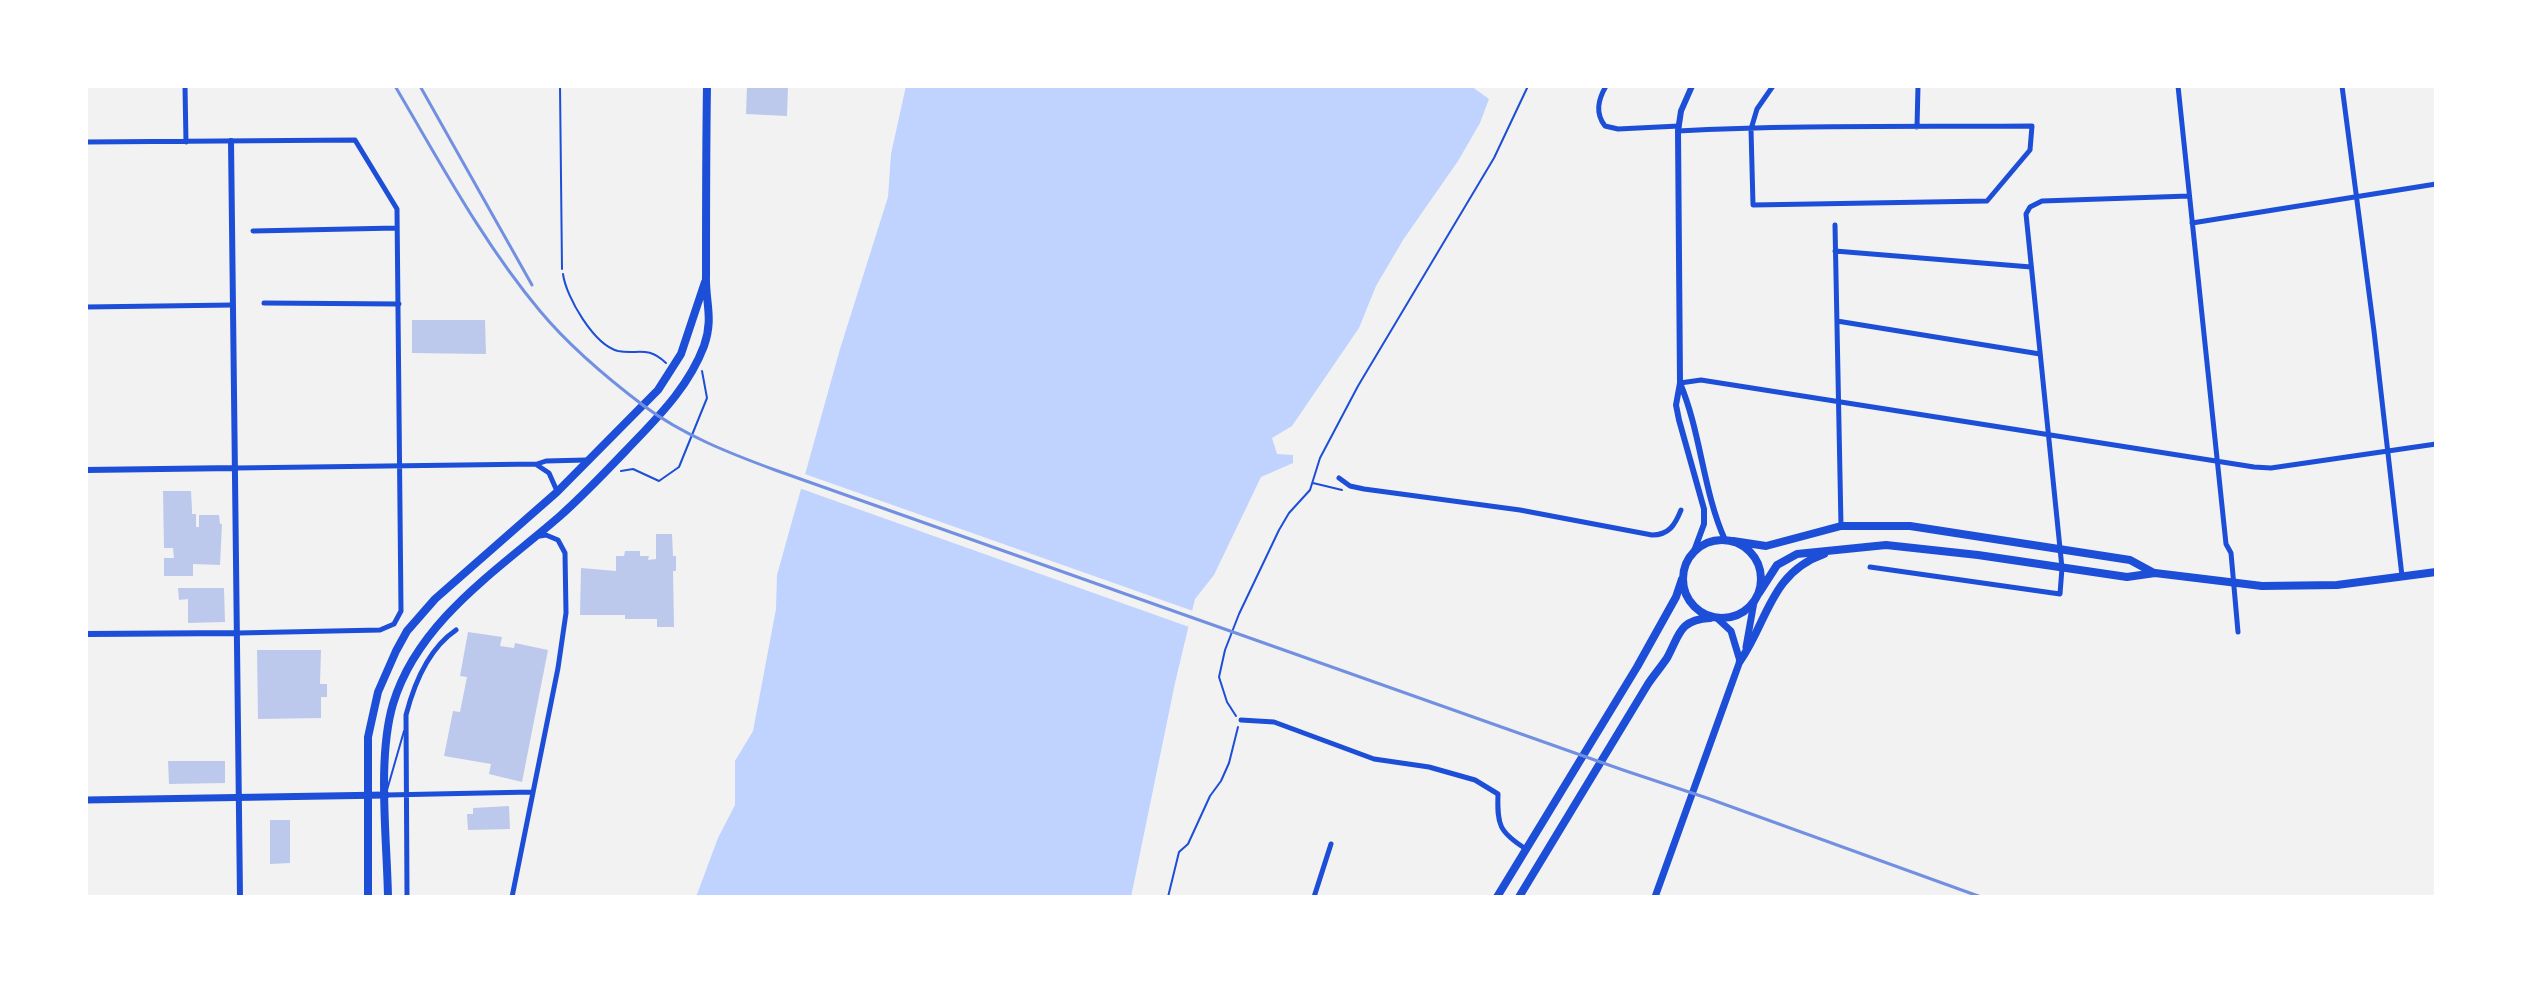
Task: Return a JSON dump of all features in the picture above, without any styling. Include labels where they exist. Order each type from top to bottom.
[{"type":"main road","points":[[388,897],[386,736],[398,691],[415,656],[432,631],[453,609],[536,536],[547,530],[675,397],[687,381],[708,332],[707,86]]},
{"type":"main road","points":[[368,897],[367,796],[371,714],[386,671],[407,631],[435,599],[557,492],[658,390],[684,346],[706,281]]},
{"type":"main road","points":[[1497,897],[1637,667],[1676,597],[1687,559],[1710,542],[1729,540],[1754,546],[1778,545],[1822,529],[1841,526],[1910,526],[2130,560],[2155,573]]},
{"type":"main road","points":[[1655,897],[1748,640],[1761,584],[1759,564],[1748,550],[1729,540]]},
{"type":"main road","points":[[1519,897],[1666,659],[1681,629],[1692,621],[1740,613],[1756,597],[1771,572],[1787,558],[1797,554],[1862,546],[1908,546],[2127,577],[2155,573],[2233,584],[2313,587],[2436,572]]},
{"type":"main road","points":[[1740,661],[1753,643],[1769,603],[1785,581],[1806,562],[1836,550]]},
{"type":"main road","points":[[1682,579],[1687,598],[1693,606],[1731,632],[1740,661]]},
{"type":"main road","points":[[86,800],[386,795]]},
{"type":"street","points":[[185,86],[186,142]]},
{"type":"street","points":[[1606,86],[1598,103],[1600,120],[1605,126],[1618,129],[1751,129],[2032,126],[2030,150],[1987,201],[1753,205],[1751,129],[1757,109],[1773,86]]},
{"type":"street","points":[[1692,86],[1681,111],[1678,128],[1680,383],[1676,405],[1704,509],[1701,536],[1694,551]]},
{"type":"street","points":[[1917,127],[1918,86]]},
{"type":"street","points":[[2178,86],[2238,632]]},
{"type":"street","points":[[2342,86],[2402,576]]},
{"type":"street","points":[[86,142],[355,140],[397,209],[402,604],[394,624],[380,630],[86,634]]},
{"type":"street","points":[[231,141],[240,897]]},
{"type":"street","points":[[2192,223],[2436,184]]},
{"type":"street","points":[[1870,567],[2060,594],[2062,568],[2026,214],[2030,207],[2042,201],[2189,196]]},
{"type":"street","points":[[1835,225],[1841,526]]},
{"type":"street","points":[[253,231],[397,228]]},
{"type":"street","points":[[1835,251],[2031,267]]},
{"type":"street","points":[[264,303],[399,304]]},
{"type":"street","points":[[86,307],[234,305]]},
{"type":"street","points":[[1837,321],[2040,354]]},
{"type":"street","points":[[1680,383],[1701,380],[2271,468],[2436,444]]},
{"type":"street","points":[[1680,383],[1688,403],[1716,517],[1729,540]]},
{"type":"street","points":[[86,470],[537,464],[590,460]]},
{"type":"street","points":[[537,464],[552,477],[557,492]]},
{"type":"street","points":[[1339,478],[1350,486],[1534,513],[1652,535],[1672,528],[1681,510]]},
{"type":"street","points":[[512,897],[558,668],[566,613],[565,553],[558,540],[547,530]]},
{"type":"street","points":[[407,897],[405,726],[409,703],[436,649],[456,630]]},
{"type":"street","points":[[1241,720],[1274,722],[1374,759],[1429,767],[1475,780],[1498,794],[1499,825],[1509,838],[1526,849]]},
{"type":"street","points":[[386,795],[532,792]]},
{"type":"street","points":[[1314,897],[1331,844]]},
{"type":"lane","points":[[560,86],[562,269]]},
{"type":"lane","points":[[386,795],[405,726]]},
{"type":"path","points":[[1168,897],[1179,852],[1188,844],[1210,796],[1221,781],[1241,720],[1227,702],[1220,685],[1220,668],[1225,650],[1279,530],[1289,513],[1310,490],[1320,458],[1358,386],[1494,158],[1528,86]]},
{"type":"path","points":[[562,269],[569,298],[587,324],[618,351],[646,351],[657,356],[666,363],[661,372]]},
{"type":"path","points":[[619,471],[633,469],[659,481],[679,467],[707,398],[702,371]]},
{"type":"path","points":[[1312,482],[1342,490],[1350,486]]},
{"type":"water","points":[[906,86],[1471,86],[1489,99],[1480,123],[1458,161],[1403,240],[1376,286],[1359,328],[1292,426],[1272,438],[1277,454],[1293,455],[1293,463],[1261,477],[1214,575],[1195,599],[1131,897],[696,897],[718,838],[735,805],[735,761],[753,731],[776,609],[777,575],[840,349],[888,197],[891,154]]},
{"type":"pier","points":[[802,473],[1196,612],[1192,628],[799,488]]},
{"type":"building","points":[[747,86],[788,86],[787,116],[746,114]]},
{"type":"building","points":[[412,320],[485,320],[486,354],[412,353]]},
{"type":"building","points":[[163,491],[191,491],[196,527],[199,527],[199,515],[219,515],[222,524],[220,565],[193,564],[193,576],[164,576],[164,558],[174,558],[173,548],[164,548]]},
{"type":"building","points":[[656,534],[672,534],[673,556],[676,556],[676,571],[673,571],[674,627],[657,627],[657,619],[580,615],[581,568],[616,571],[616,556],[624,556],[625,551],[640,551],[640,556],[649,556],[648,560],[656,559]]},
{"type":"building","points":[[178,588],[224,588],[225,622],[188,623],[188,599],[179,600]]},
{"type":"building","points":[[468,632],[502,637],[500,646],[514,648],[515,643],[548,650],[522,782],[489,774],[491,764],[444,756],[453,711],[460,712],[467,677],[460,676]]},
{"type":"building","points":[[257,650],[321,650],[320,684],[327,684],[327,697],[321,697],[321,718],[258,719]]},
{"type":"building","points":[[168,761],[225,761],[225,783],[169,784]]},
{"type":"building","points":[[509,806],[510,829],[468,830],[467,814],[473,814],[473,808]]},
{"type":"building","points":[[270,820],[290,820],[290,863],[270,864]]},
{"type":"railway","points":[[395,86],[481,230],[540,311],[576,349],[616,384],[690,435],[775,470],[1981,897]]},
{"type":"railway","points":[[420,86],[532,285]]}]
